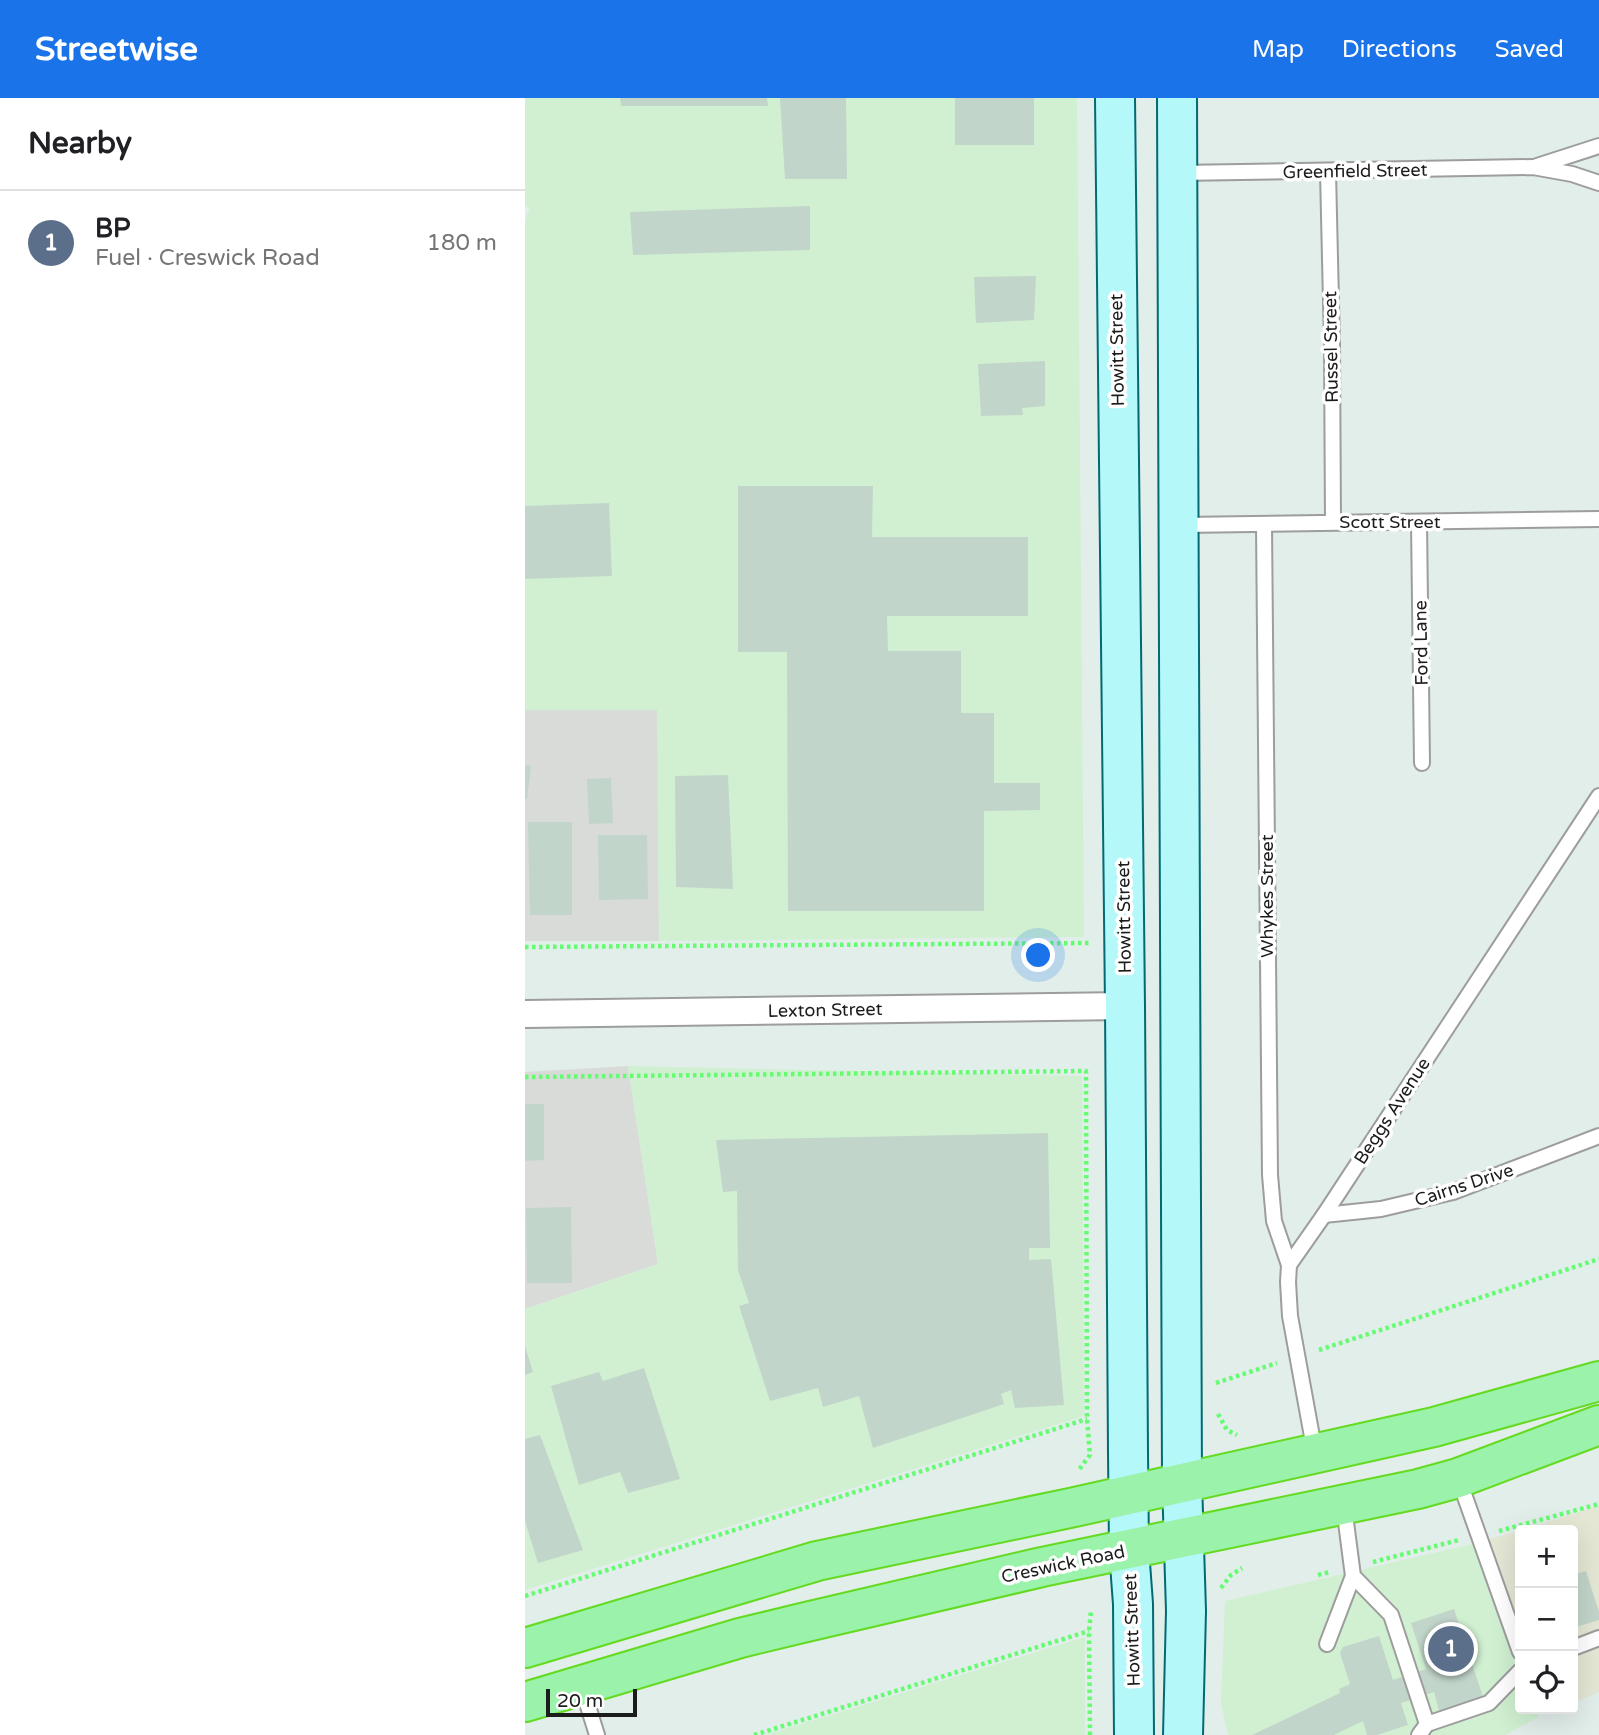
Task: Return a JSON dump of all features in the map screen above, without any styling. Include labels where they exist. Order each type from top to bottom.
[{"type":"highway","points":[[525,1648],[817,1561],[1434,1427],[1599,1381]]},
{"type":"highway","name":"Creswick Road","points":[[525,1702],[802,1623],[1042,1567],[1458,1478],[1599,1425]]},
{"type":"main road","name":"Howitt Street","points":[[1115,98],[1128,1495],[1133,1604],[1134,1735]]},
{"type":"main road","points":[[1177,98],[1182,1482],[1186,1611],[1183,1735]]},
{"type":"street","name":"Lexton Street","points":[[525,1014],[1125,1006]]},
{"type":"lane","name":"Greenfield Street","points":[[1533,167],[1599,146]]},
{"type":"lane","name":"Greenfield Street","points":[[1177,173],[1533,167],[1572,174],[1599,183]]},
{"type":"lane","name":"Russel Street","points":[[1328,172],[1333,522]]},
{"type":"lane","name":"Scott Street","points":[[1180,524],[1599,519]]},
{"type":"lane","name":"Ford Lane","points":[[1419,522],[1422,763]]},
{"type":"lane","name":"Whykes Street","points":[[1264,525],[1270,1188],[1274,1221],[1289,1265]]},
{"type":"lane","name":"Beggs Avenue","points":[[1289,1265],[1599,798]]},
{"type":"lane","name":"Cairns Drive","points":[[1324,1215],[1381,1209],[1453,1192],[1599,1136]]},
{"type":"lane","points":[[1289,1265],[1288,1302],[1315,1454]]},
{"type":"lane","points":[[1458,1478],[1520,1651]]},
{"type":"lane","points":[[1327,1644],[1353,1576],[1343,1504]]},
{"type":"lane","points":[[1353,1576],[1391,1615],[1423,1729],[1489,1703],[1515,1676]]},
{"type":"lane","points":[[1578,1646],[1599,1638]]},
{"type":"lane","points":[[582,1686],[597,1735]]},
{"type":"path","points":[[525,947],[1094,943]]},
{"type":"path","points":[[525,1077],[1086,1071],[1087,1419],[1090,1455],[1078,1472]]},
{"type":"path","points":[[1212,1384],[1599,1259]]},
{"type":"path","points":[[1216,1408],[1227,1430],[1238,1435]]},
{"type":"path","points":[[525,1596],[1087,1419]]},
{"type":"path","points":[[1090,1735],[1091,1611]]},
{"type":"path","points":[[754,1735],[1089,1631]]},
{"type":"shaded area","points":[[525,98],[1077,98],[1084,937],[659,941],[657,710],[525,710],[525,220],[530,207],[525,207]]},
{"type":"shaded area","points":[[658,709],[659,941],[525,941],[525,710]]},
{"type":"shaded area","points":[[628,1066],[658,1264],[525,1309],[525,1072]]},
{"type":"shaded area","points":[[628,1066],[1082,1076],[1084,1416],[525,1590],[525,1309],[658,1264]]},
{"type":"shaded area","points":[[1599,1506],[1599,1692],[1578,1701],[1578,1525],[1536,1525]]},
{"type":"shaded area","points":[[1515,1531],[1515,1651],[1477,1543]]},
{"type":"shaded area","points":[[1477,1543],[1515,1651],[1515,1714],[1537,1714],[1538,1717],[1505,1735],[1228,1735],[1221,1703],[1225,1601]]},
{"type":"shaded area","points":[[1085,1637],[1085,1735],[765,1735]]},
{"type":"building","points":[[620,98],[767,98],[768,106],[621,106]]},
{"type":"building","points":[[780,98],[846,98],[847,179],[785,179]]},
{"type":"building","points":[[955,98],[1034,98],[1034,145],[955,145]]},
{"type":"building","points":[[810,206],[810,250],[633,255],[630,212]]},
{"type":"building","points":[[1036,276],[1034,320],[976,323],[974,277]]},
{"type":"building","points":[[1045,361],[1045,406],[1022,408],[1023,415],[981,416],[978,364]]},
{"type":"building","points":[[738,486],[873,486],[872,537],[1028,537],[1028,616],[887,616],[888,651],[961,651],[961,713],[994,713],[994,783],[1040,783],[1040,810],[984,811],[984,911],[788,911],[787,652],[738,652]]},
{"type":"building","points":[[609,503],[612,576],[525,579],[525,506]]},
{"type":"building","points":[[525,765],[531,766],[527,799],[525,799]]},
{"type":"building","points":[[728,775],[733,889],[676,887],[675,776]]},
{"type":"building","points":[[611,778],[613,823],[589,824],[587,779]]},
{"type":"building","points":[[528,822],[572,822],[572,915],[530,915]]},
{"type":"building","points":[[598,835],[647,835],[648,899],[599,900]]},
{"type":"building","points":[[525,1104],[544,1104],[544,1160],[525,1161]]},
{"type":"building","points":[[1048,1133],[1050,1248],[1029,1248],[1029,1260],[1051,1259],[1064,1405],[1015,1408],[1011,1390],[1001,1394],[1004,1404],[873,1448],[859,1396],[823,1407],[818,1388],[770,1401],[739,1306],[749,1303],[738,1270],[737,1191],[723,1192],[716,1140]]},
{"type":"building","points":[[571,1207],[572,1283],[527,1283],[526,1208]]},
{"type":"building","points":[[525,1346],[533,1372],[525,1375]]},
{"type":"building","points":[[644,1368],[680,1479],[628,1493],[620,1472],[579,1485],[551,1386],[599,1372],[603,1381]]},
{"type":"building","points":[[540,1435],[583,1550],[538,1563],[525,1521],[525,1439]]},
{"type":"building","points":[[1586,1571],[1599,1620],[1578,1626],[1578,1588],[1578,1573]]},
{"type":"building","points":[[1454,1609],[1483,1697],[1439,1711],[1434,1692],[1401,1703],[1408,1725],[1377,1735],[1367,1735],[1363,1721],[1334,1735],[1252,1735],[1340,1693],[1339,1689],[1350,1684],[1340,1653],[1343,1647],[1379,1636],[1393,1680],[1426,1669],[1411,1623]]},
{"type":"place","name":"BP","points":[[1451,1649]]}]
